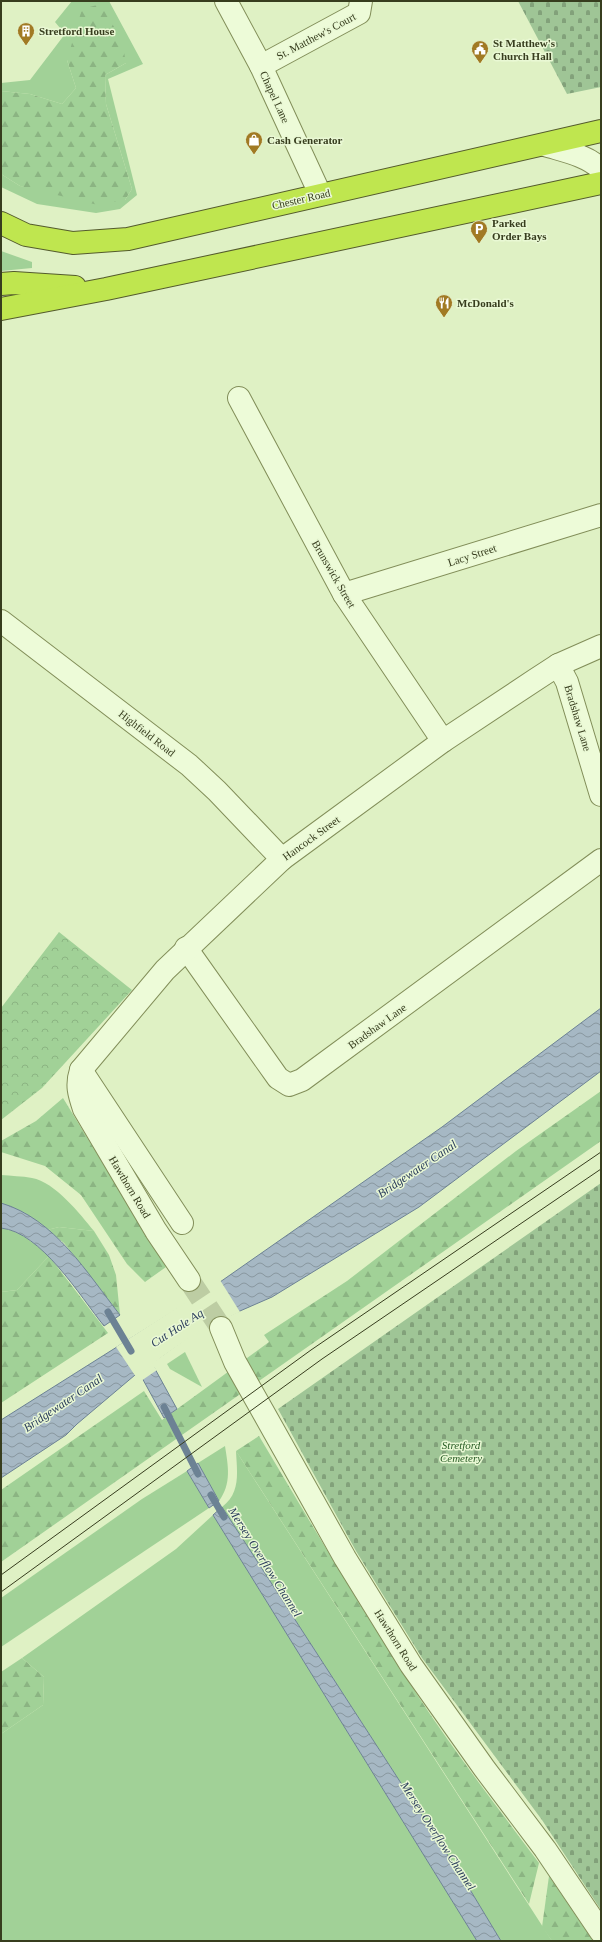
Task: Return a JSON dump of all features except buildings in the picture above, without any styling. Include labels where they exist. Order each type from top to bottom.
[{"type":"highway","name":"Chester Road","points":[[1,223],[26,235],[73,243],[128,239],[320,194],[601,132]]},
{"type":"highway","points":[[1,309],[106,289],[601,183]]},
{"type":"highway","points":[[1,284],[14,283],[106,289]]},
{"type":"street","name":"Chapel Lane","points":[[226,1],[261,66],[320,194]]},
{"type":"street","name":"St. Matthew's Court","points":[[261,66],[360,13],[361,1]]},
{"type":"street","points":[[545,145],[576,154],[595,163],[601,169]]},
{"type":"street","name":"Brunswick Street","points":[[239,398],[344,594],[443,741]]},
{"type":"street","name":"Lacy Street","points":[[344,594],[601,515]]},
{"type":"street","name":"Highfield Road","points":[[1,621],[189,765],[217,791],[282,859]]},
{"type":"street","name":"Hancock Street","points":[[78,1091],[78,1081],[82,1070],[146,991],[186,948],[282,859],[443,741],[558,665],[601,646]]},
{"type":"street","name":"Bradshaw Lane","points":[[558,665],[567,682],[601,795]]},
{"type":"street","name":"Bradshaw Lane","points":[[186,948],[272,1070],[283,1082],[289,1085],[296,1084],[309,1076],[601,860]]},
{"type":"street","name":"Hawthorn Road","points":[[82,1070],[182,1223]]},
{"type":"street","name":"Hawthorn Road","points":[[78,1091],[84,1109],[156,1231],[189,1280]]},
{"type":"street","name":"Hawthorn Road","points":[[221,1328],[236,1362],[345,1558],[411,1665],[484,1768],[545,1849],[601,1932]]},
{"type":"green space","points":[[72,1],[109,1],[143,64],[108,79],[137,195],[120,209],[96,213],[37,204],[1,187],[1,174],[20,186],[125,200],[132,189],[106,104],[105,75],[126,63],[67,60],[76,88],[62,104],[30,94],[1,91],[1,83],[30,80],[65,34],[55,22]]},
{"type":"green space","points":[[518,1],[601,1],[601,87],[567,94]]},
{"type":"green space","points":[[101,4],[122,41],[126,63],[105,75],[106,104],[132,189],[125,200],[98,205],[20,186],[1,174],[1,91],[30,94],[62,104],[76,88],[67,60],[82,9]]},
{"type":"green space","points":[[1,251],[32,262],[32,268],[1,271]]},
{"type":"green space","points":[[59,932],[132,990],[42,1088],[1,1120],[1,1008]]},
{"type":"green space","points":[[601,1091],[601,1141],[1,1562],[1,1490],[144,1391],[162,1420],[269,1342],[264,1335],[347,1281],[516,1151]]},
{"type":"green space","points":[[63,1098],[166,1267],[145,1282],[127,1264],[81,1195],[45,1166],[1,1152],[1,1141],[36,1121]]},
{"type":"green space","points":[[1,1175],[20,1176],[41,1181],[58,1192],[82,1216],[94,1231],[59,1227],[47,1230],[25,1213],[1,1203]]},
{"type":"green space","name":"Stretford Cemetery","points":[[601,1183],[601,1910],[542,1820],[422,1658],[356,1551],[278,1409]]},
{"type":"green space","points":[[59,1227],[94,1231],[109,1255],[116,1275],[120,1315],[64,1243],[47,1230]]},
{"type":"green space","points":[[1,1228],[8,1229],[21,1235],[49,1256],[17,1290],[1,1292]]},
{"type":"green space","points":[[49,1256],[108,1333],[1,1403],[1,1292],[17,1290]]},
{"type":"green space","points":[[185,1352],[202,1387],[170,1369],[167,1364]]},
{"type":"green space","points":[[259,1436],[357,1599],[432,1718],[539,1863],[529,1904],[236,1451]]},
{"type":"green space","points":[[225,1446],[228,1474],[226,1488],[219,1501],[198,1463]]},
{"type":"green space","points":[[236,1451],[552,1941],[501,1941],[469,1888],[222,1507],[228,1501],[235,1489],[237,1474]]},
{"type":"green space","points":[[187,1471],[209,1508],[1,1647],[1,1598],[142,1499]]},
{"type":"green space","points":[[213,1515],[477,1941],[1,1941],[1,1734],[43,1705],[44,1677],[22,1658],[176,1549]]},
{"type":"green space","points":[[22,1658],[44,1677],[43,1705],[1,1734],[1,1672]]},
{"type":"green space","points":[[549,1876],[593,1941],[552,1941],[542,1927]]},
{"type":"water","points":[[601,1008],[601,1071],[419,1207],[272,1297],[201,1328],[135,1375],[66,1435],[1,1478],[1,1420],[220,1282],[442,1127]]},
{"type":"water","points":[[1,1203],[38,1221],[54,1234],[82,1265],[120,1315],[104,1326],[71,1283],[45,1253],[31,1241],[16,1232],[1,1228]]},
{"type":"water","points":[[154,1367],[177,1409],[164,1418],[141,1376]]},
{"type":"water","points":[[198,1463],[219,1501],[209,1508],[187,1471]]},
{"type":"water","points":[[222,1507],[469,1888],[501,1941],[477,1941],[213,1515]]},
{"type":"pier","points":[[220,1280],[240,1312],[202,1329],[163,1356],[140,1374],[153,1365],[157,1370],[141,1381],[139,1375],[136,1377],[116,1347]]},
{"type":"waterway","name":"Mersey Overflow Channel","points":[[108,1312],[131,1351]]},
{"type":"waterway","name":"Mersey Overflow Channel","points":[[164,1407],[198,1474]]},
{"type":"waterway","name":"Mersey Overflow Channel","points":[[211,1495],[224,1517]]},
{"type":"tunnel","points":[[189,1280],[221,1328]]},
{"type":"tram line","points":[[1,1575],[311,1350],[601,1152]]},
{"type":"tram line","points":[[1,1592],[322,1359],[601,1169]]},
{"type":"place","name":"Stretford House","points":[[26,46]]},
{"type":"place","name":"St Matthew's Church Hall","points":[[480,64]]},
{"type":"place","name":"Cash Generator","points":[[254,155]]},
{"type":"place","name":"Parked Order Bays","points":[[479,244]]},
{"type":"place","name":"McDonald's","points":[[444,318]]},
{"type":"water label","name":"Bridgewater Canal","points":[[417,1169]]},
{"type":"water label","name":"Cut Hole Aq","points":[[177,1328]]},
{"type":"water label","name":"Bridgewater Canal","points":[[63,1403]]}]
